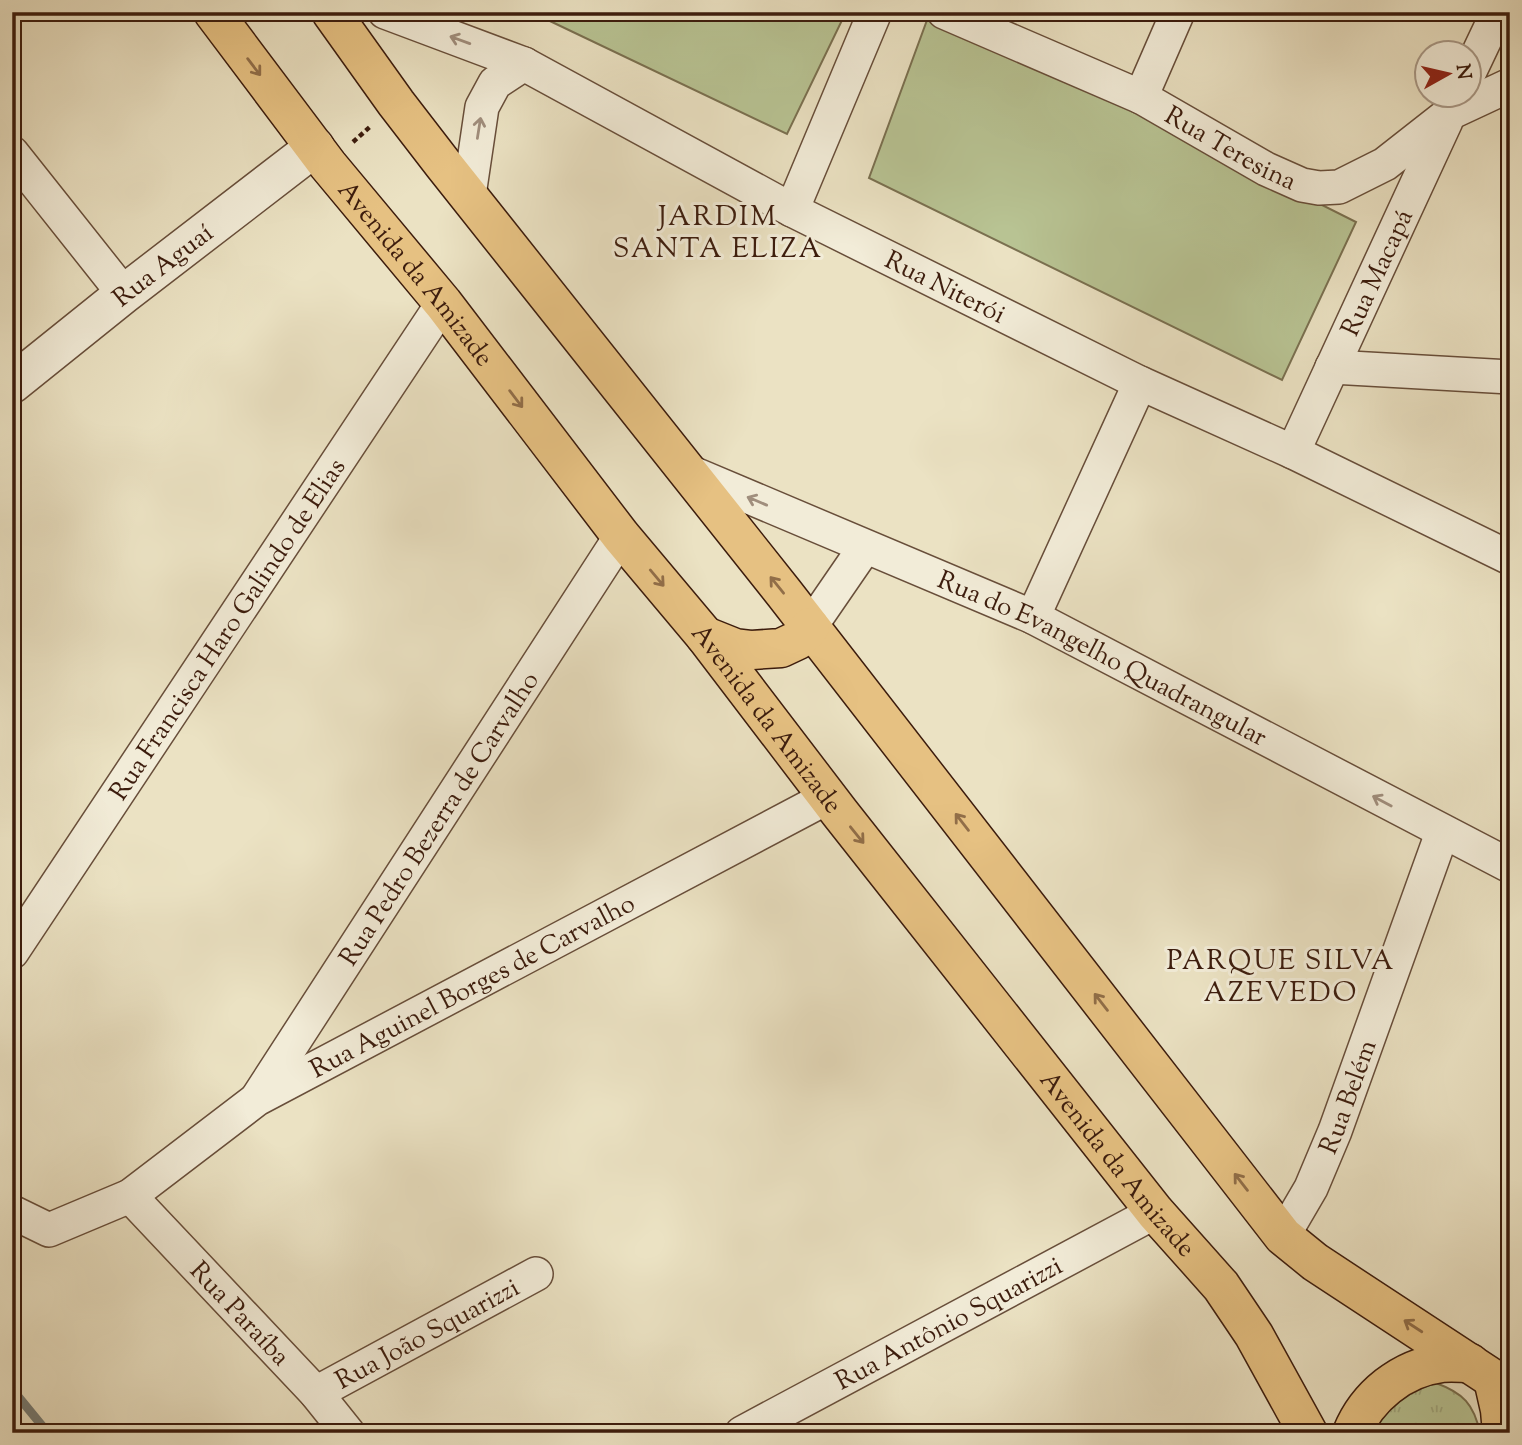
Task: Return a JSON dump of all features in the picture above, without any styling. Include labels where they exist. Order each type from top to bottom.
[{"type":"main road","name":"Avenida da Amizade","points":[[213,12],[322,156],[443,303],[621,536],[705,636],[828,797],[1155,1212],[1221,1286],[1248,1325],[1306,1432]]},
{"type":"main road","points":[[331,12],[396,103],[810,627],[1283,1236],[1315,1262],[1491,1377],[1500,1410],[1502,1433]]},
{"type":"main road","points":[[705,636],[734,648],[780,649],[799,640],[810,627]]},
{"type":"main road","points":[[1352,1433],[1371,1400],[1392,1382],[1416,1370],[1442,1363],[1491,1377]]},
{"type":"street","name":"Rua Niterói","points":[[385,12],[524,64],[792,210],[1140,383],[1293,452],[1510,558]]},
{"type":"street","points":[[792,210],[875,12]]},
{"type":"street","name":"Rua Teresina","points":[[944,12],[1141,97],[1266,169],[1302,185],[1339,187],[1385,164],[1449,108]]},
{"type":"street","points":[[1141,97],[1178,12]]},
{"type":"street","points":[[1484,40],[1498,12]]},
{"type":"street","points":[[469,195],[482,107],[495,83],[524,64]]},
{"type":"street","name":"Rua Teresina","points":[[1484,94],[1510,85]]},
{"type":"street","name":"Rua Macapá","points":[[1293,452],[1452,108]]},
{"type":"street","points":[[12,153],[124,294]]},
{"type":"street","name":"Rua Aguaí","points":[[12,384],[124,294],[322,156]]},
{"type":"street","name":"Rua Francisca Haro Galindo de Elias","points":[[12,952],[443,303]]},
{"type":"street","points":[[1332,367],[1510,377]]},
{"type":"street","points":[[1033,617],[1140,383]]},
{"type":"street","name":"Rua do Evangelho Quadrangular","points":[[685,470],[1033,617],[1510,866]]},
{"type":"street","name":"Rua Pedro Bezerra de Carvalho","points":[[257,1099],[621,536]]},
{"type":"street","points":[[810,627],[865,547]]},
{"type":"street","name":"Rua Aguinel Borges de Carvalho","points":[[12,1212],[49,1230],[130,1196],[257,1099],[828,797]]},
{"type":"street","name":"Rua Belém","points":[[1283,1236],[1311,1188],[1335,1131],[1443,832]]},
{"type":"street","name":"Rua Paraíba","points":[[130,1196],[316,1393],[348,1433]]},
{"type":"street","name":"Rua Antônio Squarizzi","points":[[742,1433],[1155,1212]]},
{"type":"street","name":"Rua João Squarizzi","points":[[316,1393],[537,1274]]},
{"type":"path","points":[[322,156],[396,103]]},
{"type":"green space","points":[[531,12],[846,12],[787,134]]},
{"type":"green space","points":[[930,12],[937,12],[1356,222],[1282,380],[869,178]]},
{"type":"green space","points":[[1436,1383],[1466,1401],[1471,1407],[1480,1433],[1372,1433],[1387,1399]]},
{"type":"waterway","points":[[12,1389],[48,1433]]},
{"type":"district","name":"JARDIM SANTA ELIZA","points":[[718,231]]},
{"type":"district","name":"PARQUE SILVA AZEVEDO","points":[[1281,975]]}]
